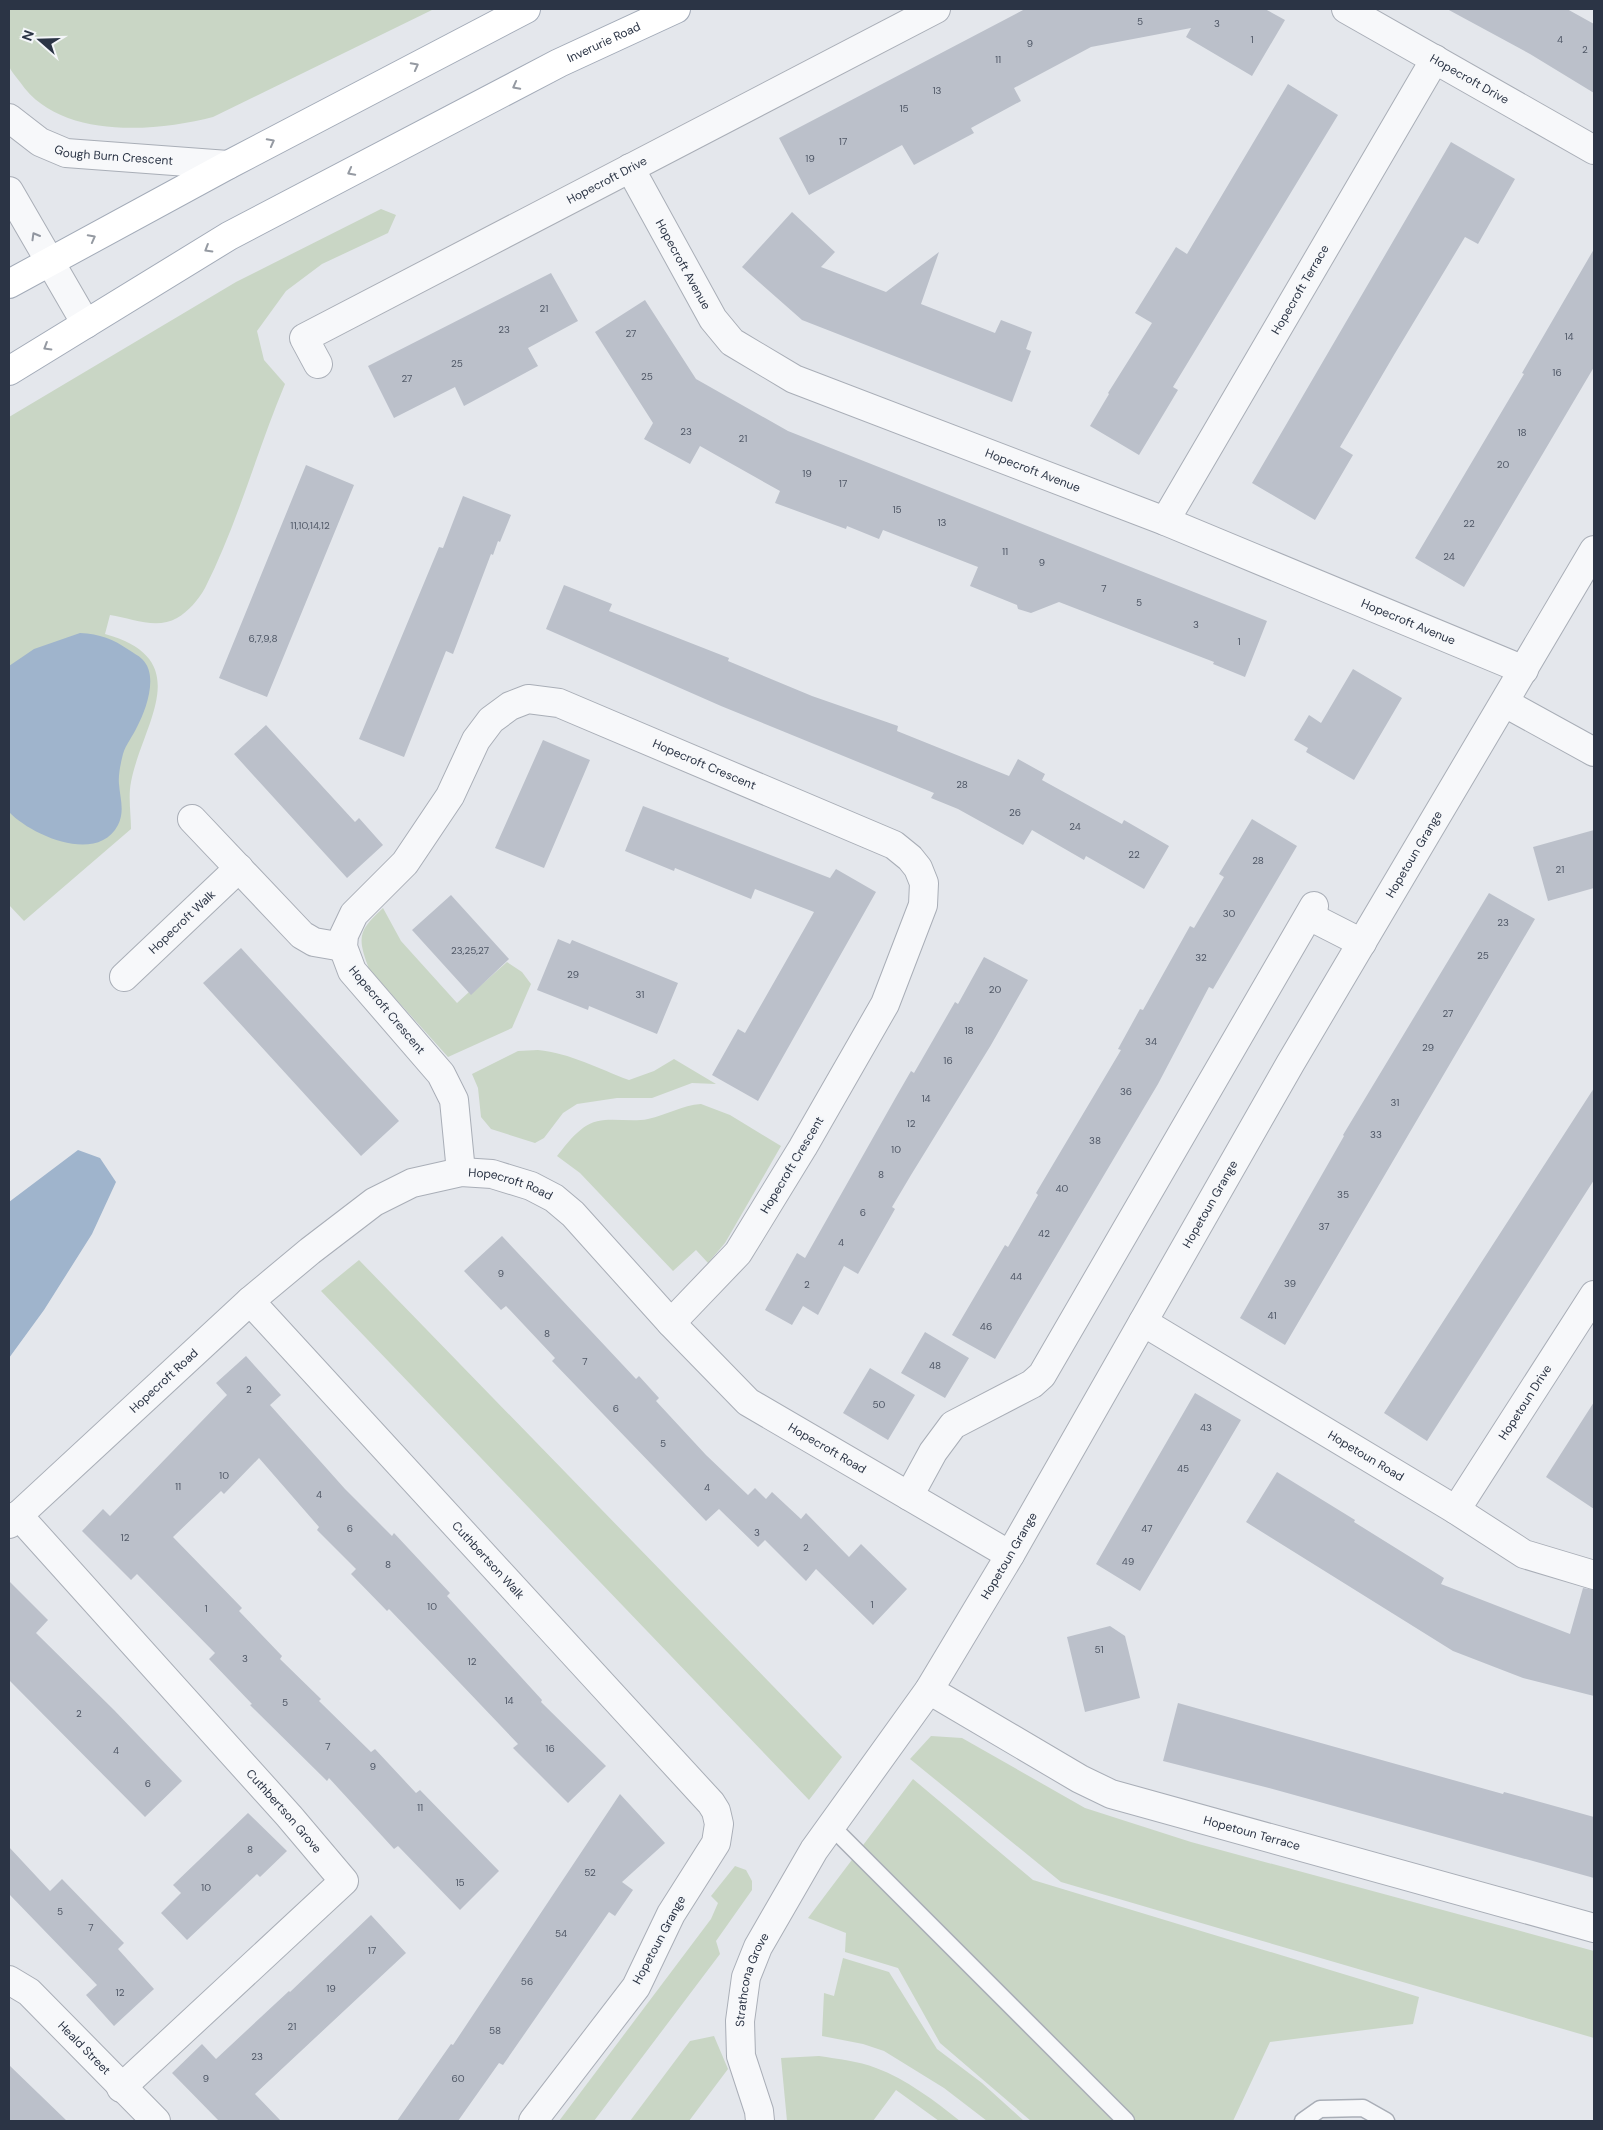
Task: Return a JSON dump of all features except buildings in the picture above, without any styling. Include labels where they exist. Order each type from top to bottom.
[{"type":"main road","name":"Inverurie Road","points":[[9,371],[229,236],[559,63],[676,9]]},
{"type":"main road","points":[[9,284],[228,164],[523,10]]},
{"type":"street","name":"Hopecroft Drive","points":[[318,364],[304,338],[936,9]]},
{"type":"street","name":"Hopecroft Drive","points":[[1346,9],[1594,150]]},
{"type":"street","name":"Hopecroft Terrace","points":[[1165,520],[1435,59]]},
{"type":"street","name":"Gough Burn Crescent","points":[[9,118],[40,142],[66,153],[228,164]]},
{"type":"street","name":"Hopecroft Avenue","points":[[630,168],[713,319],[732,342],[754,357],[794,379],[1165,520],[1524,670]]},
{"type":"street","points":[[9,191],[86,324]]},
{"type":"street","name":"Hopetoun Grange","points":[[814,1850],[929,1690],[1010,1554],[1290,1064],[1505,704],[1594,550]]},
{"type":"street","name":"Hopecroft Crescent","points":[[461,1172],[454,1100],[441,1074],[352,971],[343,947],[344,935],[354,914],[405,863],[450,796],[476,740],[491,720],[510,706],[528,699],[559,703],[894,845],[910,858],[924,883],[923,906],[884,1004],[803,1148],[738,1253],[671,1323]]},
{"type":"street","points":[[1505,704],[1594,752]]},
{"type":"street","points":[[192,819],[302,935],[314,942],[343,947]]},
{"type":"street","name":"Hopecroft Walk","points":[[124,976],[239,868]]},
{"type":"street","points":[[909,1496],[932,1452],[953,1425],[1032,1384],[1042,1375],[1311,911],[1362,943]]},
{"type":"street","name":"Hopecroft Road","points":[[13,1520],[250,1301],[310,1250],[374,1202],[412,1183],[461,1172],[492,1174],[531,1186],[554,1198],[572,1214],[671,1323],[748,1402],[1010,1554]]},
{"type":"street","name":"Hopetoun Drive","points":[[1456,1510],[1594,1295]]},
{"type":"street","name":"Cuthbertson Walk","points":[[250,1301],[711,1803],[716,1811],[719,1824]]},
{"type":"street","name":"Hopetoun Road","points":[[1143,1322],[1456,1510],[1524,1554],[1594,1575]]},
{"type":"street","name":"Cuthbertson Grove","points":[[13,1520],[289,1816],[344,1881],[121,2088]]},
{"type":"street","name":"Hopetoun Terrace","points":[[929,1690],[1080,1779],[1111,1794],[1594,1928]]},
{"type":"street","name":"Hopetoun Grange","points":[[533,2121],[636,1987],[671,1914],[716,1842],[719,1824]]},
{"type":"street","name":"Strathcona Grove","points":[[760,2121],[759,2111],[741,2056],[740,2021],[746,1977],[758,1947],[814,1850]]},
{"type":"street","name":"Heald Street","points":[[9,1980],[29,1992],[121,2088],[156,2121]]},
{"type":"lane","points":[[831,1826],[1126,2121]]},
{"type":"lane","points":[[1303,2121],[1320,2109],[1354,2108],[1362,2108],[1386,2121]]},
{"type":"green space","points":[[9,9],[434,9],[213,117],[164,126],[137,128],[109,127],[83,123],[58,114],[37,101],[9,66],[7,46]]},
{"type":"green space","points":[[381,209],[396,215],[388,233],[322,264],[286,291],[257,331],[264,360],[285,384],[227,538],[203,592],[193,605],[177,618],[161,623],[144,622],[110,615],[105,634],[133,645],[150,660],[157,677],[157,696],[152,717],[131,782],[131,829],[24,921],[9,905],[9,417],[236,282]]},
{"type":"green space","points":[[383,908],[401,941],[457,1003],[469,992],[471,994],[507,962],[522,972],[531,984],[512,1028],[448,1057],[369,969],[363,949],[362,935],[364,929]]},
{"type":"green space","points":[[538,1050],[562,1054],[629,1080],[654,1071],[674,1059],[716,1084],[692,1083],[652,1098],[617,1098],[577,1104],[563,1113],[544,1138],[535,1143],[491,1129],[481,1117],[478,1088],[472,1074],[518,1051]]},
{"type":"green space","points":[[701,1104],[730,1115],[781,1146],[725,1243],[708,1263],[696,1250],[673,1271],[580,1173],[557,1156],[578,1132],[597,1121],[648,1119],[687,1106]]},
{"type":"green space","points":[[359,1260],[842,1757],[809,1800],[321,1291]]},
{"type":"green space","points":[[931,1736],[962,1738],[1085,1808],[1191,1842],[1594,1951],[1594,2038],[1061,1882],[910,1759]]},
{"type":"green space","points":[[913,1779],[1033,1880],[1419,1997],[1413,2024],[1270,2042],[1233,2121],[1031,2121],[940,2043],[898,1968],[845,1952],[846,1933],[808,1918]]},
{"type":"green space","points":[[735,1866],[746,1870],[752,1881],[752,1890],[716,1941],[720,1954],[594,2121],[559,2121],[711,1919],[718,1903],[711,1896]]},
{"type":"green space","points":[[843,1958],[889,1972],[937,2049],[982,2083],[1024,2121],[987,2121],[944,2088],[884,2051],[863,2044],[822,2036],[824,1993],[834,1996]]},
{"type":"green space","points":[[714,2036],[728,2069],[689,2121],[630,2121],[690,2041]]},
{"type":"green space","points":[[819,2056],[848,2060],[876,2068],[898,2078],[920,2091],[960,2121],[939,2121],[896,2090],[873,2121],[787,2121],[781,2058]]},
{"type":"water","points":[[80,633],[106,638],[139,656],[147,666],[150,674],[150,683],[144,711],[121,761],[119,780],[122,810],[118,825],[108,837],[95,843],[80,845],[48,837],[19,821],[9,812],[9,666],[34,649]]},
{"type":"water","points":[[78,1150],[100,1158],[116,1182],[92,1234],[44,1310],[9,1358],[9,1202]]}]
